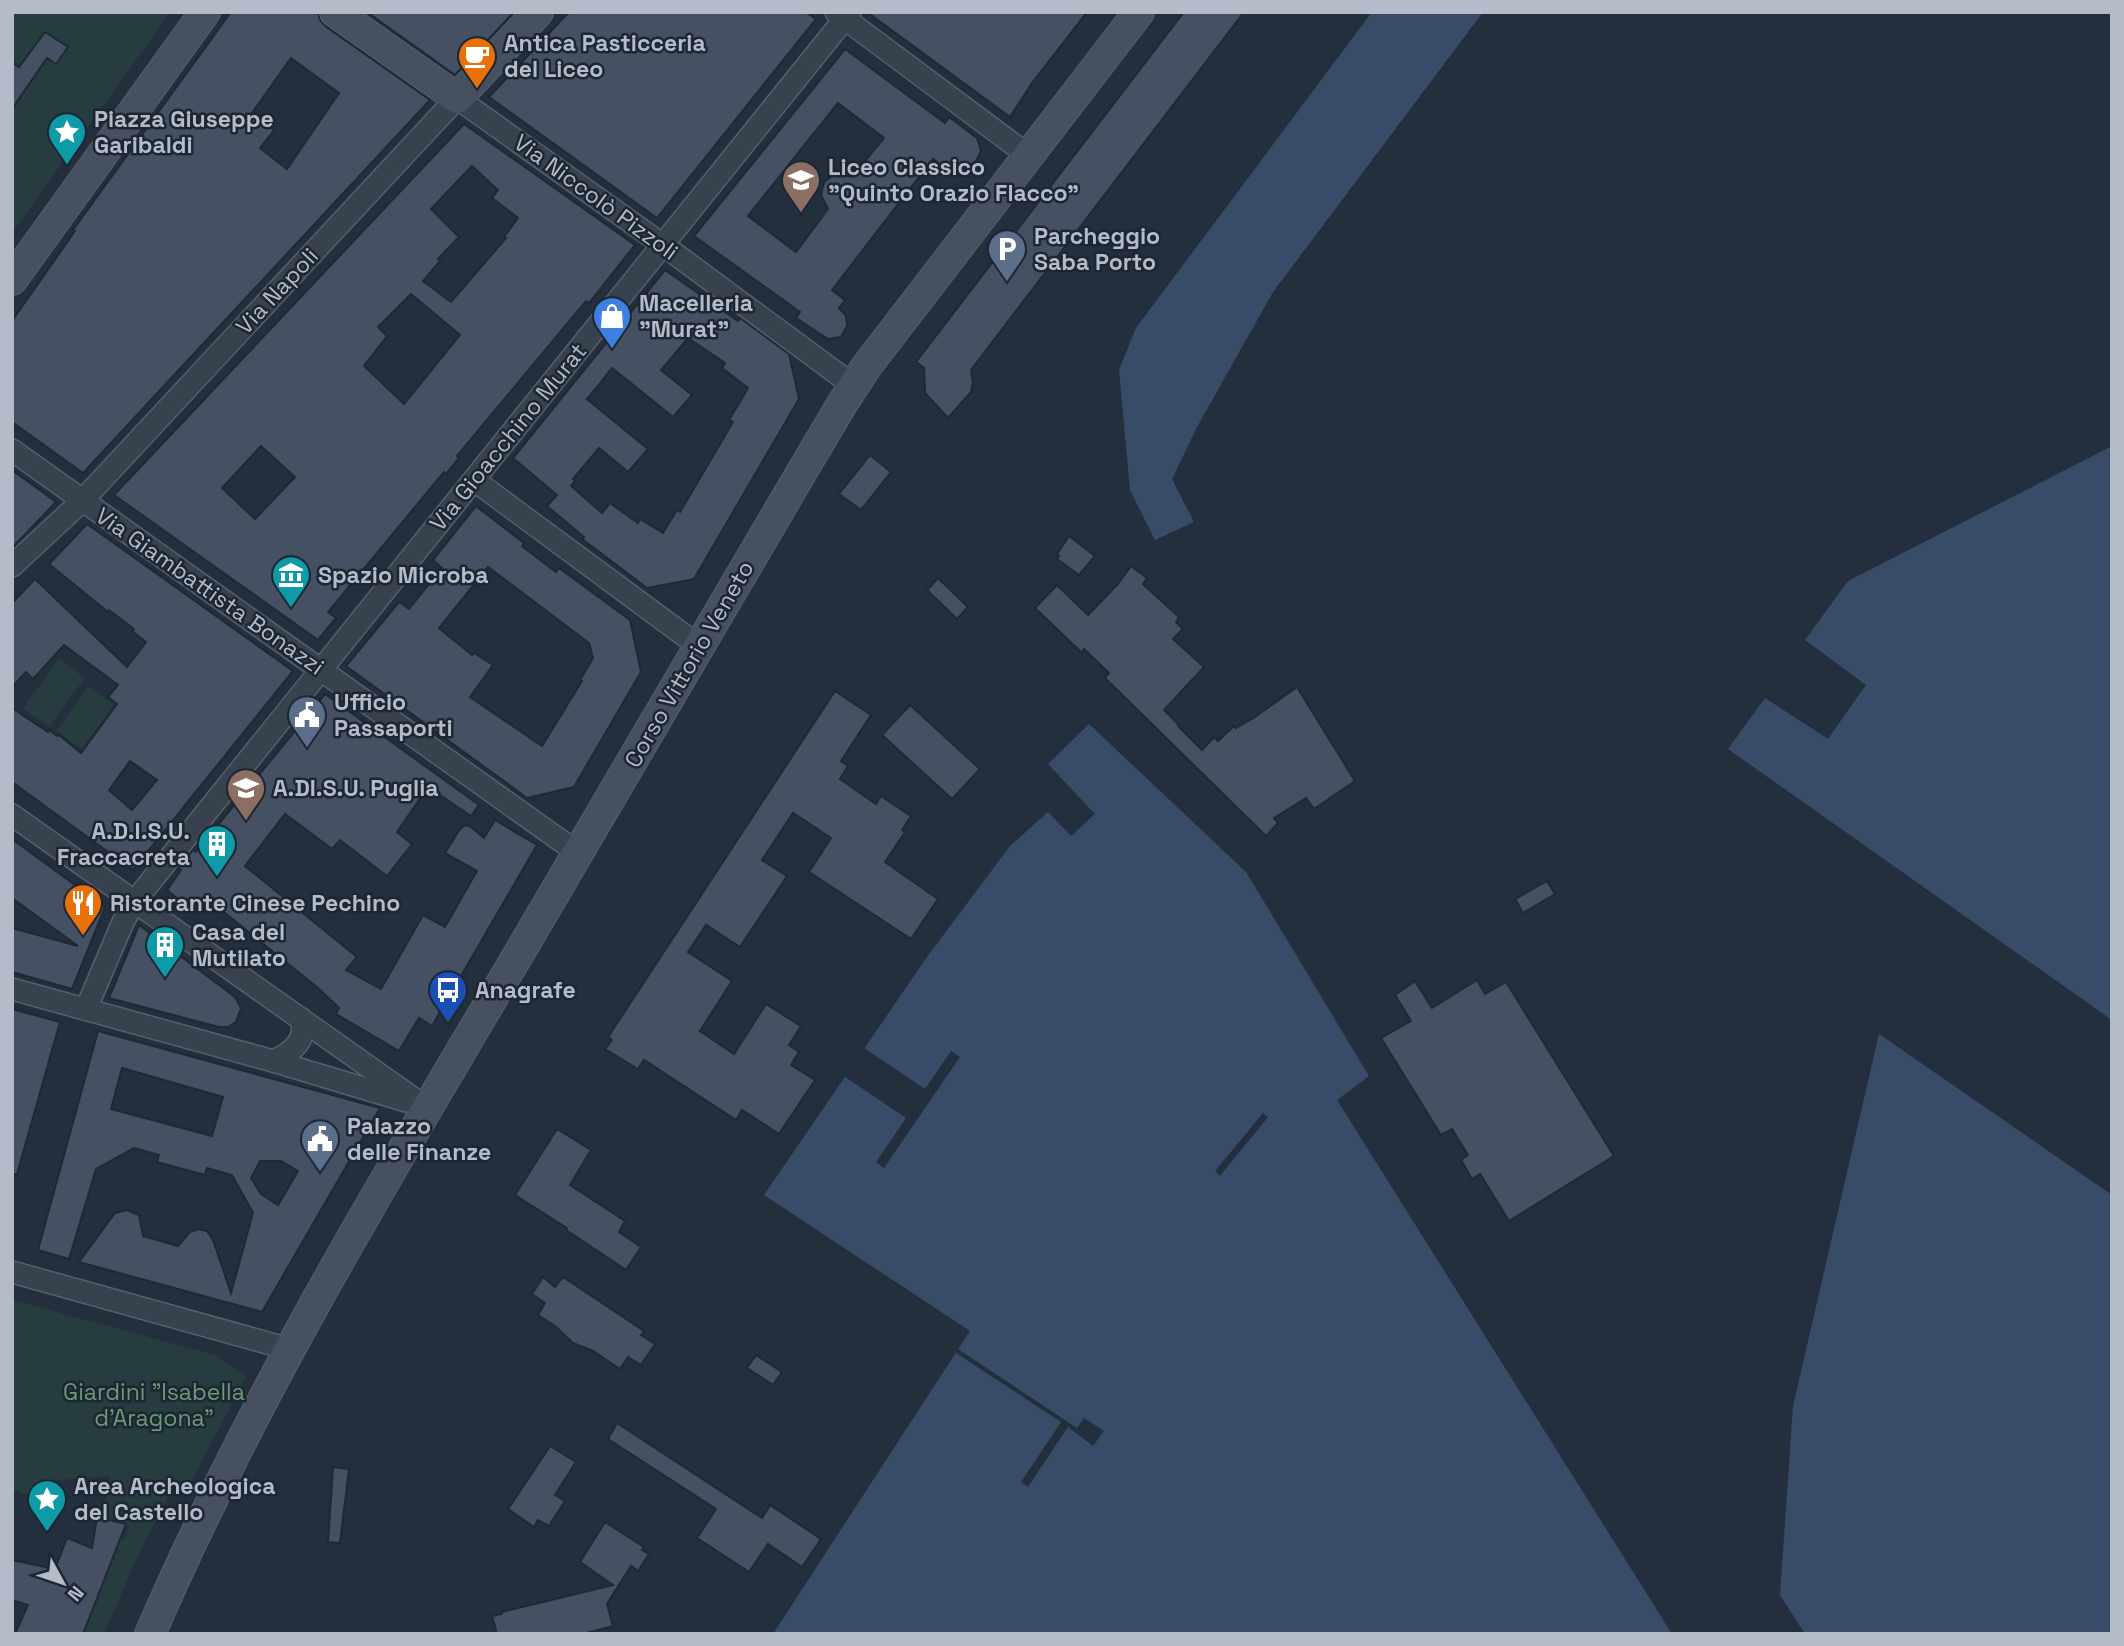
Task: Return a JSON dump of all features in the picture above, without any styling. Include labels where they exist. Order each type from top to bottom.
[{"type":"main road","points":[[12,280],[205,12]]},
{"type":"main road","name":"Via Niccolò Pizzoli","points":[[335,12],[457,98]]},
{"type":"main road","name":"Via Napoli","points":[[457,98],[538,12]]},
{"type":"main road","name":"Corso Vittorio Veneto","points":[[150,1634],[174,1579],[289,1349],[427,1108],[854,386],[1139,12]]},
{"type":"street","points":[[844,14],[1029,156]]},
{"type":"street","name":"Via Gioacchino Murat","points":[[86,1009],[123,922],[135,901],[663,245],[844,14]]},
{"type":"street","name":"Via Niccolò Pizzoli","points":[[457,98],[854,386]]},
{"type":"street","name":"Via Napoli","points":[[12,566],[82,501],[457,98]]},
{"type":"street","name":"Via Giambattista Bonazzi","points":[[12,450],[578,853]]},
{"type":"street","points":[[474,480],[700,647]]},
{"type":"street","points":[[12,815],[427,1108]]},
{"type":"street","points":[[12,989],[272,1061],[427,1108]]},
{"type":"street","points":[[272,1061],[286,1056],[297,1045],[303,1034],[300,1018]]},
{"type":"street","points":[[12,1272],[289,1349]]},
{"type":"green space","points":[[12,12],[170,12],[12,233]]},
{"type":"green space","points":[[59,659],[85,678],[49,727],[23,708]]},
{"type":"green space","points":[[89,686],[114,705],[82,749],[56,731]]},
{"type":"green space","name":"Giardini \"Isabella d'Aragona\"","points":[[12,1300],[215,1355],[246,1376],[187,1490],[175,1484],[140,1551],[104,1634],[83,1634],[120,1539],[124,1540],[129,1526],[102,1518],[110,1476],[48,1481],[41,1500],[12,1490]]},
{"type":"water","points":[[1372,12],[1483,12],[1273,292],[1197,427],[1172,479],[1194,522],[1155,540],[1130,490],[1119,370],[1136,328]]},
{"type":"water","points":[[2112,446],[2112,1020],[1728,749],[1765,698],[1828,739],[1866,685],[1805,640],[1848,581]]},
{"type":"water","points":[[1089,724],[1246,872],[1369,1076],[1337,1100],[1672,1634],[773,1634],[970,1331],[764,1195],[927,957],[1010,846],[1048,812],[1071,836],[1095,814],[1048,764]]},
{"type":"water","points":[[1879,1034],[2112,1195],[2112,1634],[1805,1634],[1780,1595],[1793,1406]]},
{"type":"pier","points":[[864,1048],[925,1089],[951,1051],[960,1057],[884,1168],[876,1162],[906,1118],[845,1077]]},
{"type":"pier","points":[[1263,1113],[1268,1117],[1220,1176],[1215,1171]]},
{"type":"pier","points":[[958,1349],[1077,1428],[1084,1418],[1104,1431],[1093,1446],[1068,1427],[1028,1487],[1021,1482],[1061,1422],[956,1353]]},
{"type":"building","points":[[231,12],[318,12],[325,26],[430,100],[83,473],[12,422],[12,321],[75,231],[73,230]],"holes":[[[291,58],[339,93],[287,169],[260,148],[274,130],[252,113]]]},
{"type":"building","points":[[367,12],[514,12],[455,75]]},
{"type":"building","points":[[569,12],[806,12],[816,19],[657,218],[489,97]]},
{"type":"building","points":[[867,12],[1087,12],[1032,83],[1010,117]]},
{"type":"building","name":"Parcheggio Saba Porto","points":[[1184,12],[1244,12],[971,370],[971,392],[948,418],[925,393],[924,368],[916,362]]},
{"type":"building","points":[[45,32],[68,47],[56,64],[47,58],[12,109],[12,62],[19,67]]},
{"type":"building","name":"Liceo Classico \"Quinto Orazio Flacco\"","points":[[845,49],[945,123],[949,117],[977,138],[981,151],[972,164],[961,165],[952,161],[946,169],[933,159],[832,290],[845,300],[839,308],[846,316],[847,326],[841,337],[828,339],[796,318],[800,312],[694,236]],"holes":[[[838,103],[884,138],[852,177],[835,174],[824,182],[821,195],[828,209],[796,252],[748,216]]]},
{"type":"building","points":[[464,124],[635,245],[328,612],[336,618],[318,640],[114,495]],"holes":[[[472,166],[498,190],[492,198],[518,218],[504,237],[506,238],[451,302],[423,281],[440,261],[438,259],[459,237],[431,209]],[[411,294],[460,335],[404,404],[364,366],[387,336],[378,327]],[[261,446],[295,477],[255,519],[222,488]]]},
{"type":"building","points":[[665,270],[738,321],[740,318],[789,354],[799,399],[694,579],[647,588],[582,539],[584,537],[547,506],[557,495],[513,458]],"holes":[[[688,338],[725,363],[722,368],[748,388],[729,420],[733,422],[680,512],[677,510],[663,533],[640,519],[638,523],[610,503],[602,513],[571,486],[575,481],[573,479],[599,448],[628,472],[648,449],[587,399],[612,368],[673,417],[692,395],[661,370]]]},
{"type":"building","points":[[870,455],[891,472],[861,510],[839,494]]},
{"type":"building","points":[[12,470],[56,502],[12,548]]},
{"type":"building","points":[[476,506],[556,572],[559,568],[630,620],[641,672],[574,787],[527,798],[346,666],[399,602],[409,609],[442,568],[433,560]],"holes":[[[488,567],[589,643],[593,658],[542,746],[470,697],[493,665],[474,653],[472,655],[439,628]]]},
{"type":"building","points":[[87,524],[293,671],[133,870],[12,782],[12,708],[48,732],[49,730],[59,735],[81,753],[117,704],[108,697],[118,685],[64,645],[33,679],[26,672],[12,687],[12,603],[35,579],[127,667],[146,642],[132,631],[134,629],[109,610],[108,612],[49,564]],"holes":[[[130,761],[157,780],[132,810],[109,790]]]},
{"type":"building","points":[[1069,536],[1095,556],[1079,575],[1057,559],[1057,554]]},
{"type":"building","points":[[1131,566],[1147,578],[1143,584],[1179,617],[1176,622],[1183,629],[1173,639],[1204,667],[1164,710],[1202,750],[1214,737],[1218,741],[1234,726],[1236,728],[1255,717],[1297,687],[1355,781],[1314,809],[1306,798],[1274,818],[1278,823],[1266,836],[1105,678],[1109,673],[1084,649],[1082,653],[1035,608],[1057,585],[1088,615]]},
{"type":"building","points":[[938,578],[968,607],[957,619],[927,590]]},
{"type":"building","points":[[835,691],[871,715],[841,761],[848,766],[840,779],[876,804],[881,796],[911,816],[902,830],[905,832],[885,862],[938,899],[911,939],[809,872],[831,838],[793,813],[762,860],[787,876],[740,947],[706,925],[688,952],[732,981],[700,1031],[734,1054],[766,1004],[801,1026],[789,1045],[799,1052],[791,1065],[815,1080],[779,1134],[742,1110],[736,1120],[644,1060],[638,1069],[605,1049],[612,1040],[608,1037]]},
{"type":"building","points":[[325,694],[479,805],[471,816],[428,787],[397,832],[412,844],[387,876],[340,840],[332,849],[285,814],[245,866],[357,957],[346,970],[381,989],[423,915],[445,927],[477,871],[445,853],[465,825],[484,838],[495,820],[537,845],[432,1026],[419,1018],[399,1051],[336,1014],[339,1008],[318,988],[205,897],[198,907],[191,903],[188,907],[167,890],[181,870],[178,868],[181,864],[193,850],[196,852]]},
{"type":"building","points":[[910,705],[980,769],[952,799],[882,735]]},
{"type":"building","points":[[12,839],[105,907],[72,989],[12,972],[12,928],[78,946],[12,898]]},
{"type":"building","points":[[1547,881],[1555,894],[1523,913],[1515,899]]},
{"type":"building","name":"Casa del Mutilato","points":[[139,925],[235,997],[241,1008],[236,1022],[228,1027],[219,1027],[109,998]]},
{"type":"building","points":[[1477,980],[1485,994],[1506,982],[1614,1156],[1509,1221],[1480,1174],[1472,1179],[1461,1160],[1468,1155],[1452,1129],[1441,1135],[1381,1038],[1411,1021],[1395,995],[1415,981],[1432,1008]]},
{"type":"building","points":[[12,1009],[60,1022],[17,1174],[12,1174]]},
{"type":"building","name":"Palazzo delle Finanze","points":[[98,1031],[380,1108],[262,1312],[79,1262],[115,1213],[127,1210],[139,1215],[143,1236],[178,1246],[190,1232],[198,1229],[207,1231],[213,1240],[231,1293],[253,1213],[232,1175],[207,1168],[205,1175],[157,1162],[159,1155],[134,1148],[96,1169],[69,1259],[38,1250]],"holes":[[[122,1068],[223,1097],[212,1136],[111,1109]],[[260,1161],[281,1161],[298,1171],[278,1205],[261,1194],[251,1178]]]},
{"type":"building","points":[[557,1129],[591,1150],[570,1185],[625,1221],[619,1232],[641,1247],[626,1270],[515,1195]]},
{"type":"building","points":[[543,1277],[555,1287],[563,1277],[644,1331],[641,1335],[655,1344],[641,1365],[628,1357],[620,1369],[593,1351],[573,1343],[538,1315],[545,1303],[532,1294]]},
{"type":"building","points":[[756,1355],[782,1372],[773,1385],[747,1368]]},
{"type":"building","points":[[617,1423],[762,1518],[770,1505],[821,1539],[802,1567],[768,1544],[749,1572],[697,1538],[716,1509],[608,1439]]},
{"type":"building","points":[[550,1446],[576,1462],[555,1495],[565,1501],[549,1526],[538,1520],[534,1527],[508,1509]]},
{"type":"building","points":[[333,1467],[349,1469],[340,1543],[328,1542]]},
{"type":"building","points":[[97,1517],[126,1524],[83,1634],[15,1634],[28,1605],[12,1600],[12,1560],[55,1569],[67,1538],[92,1548]]},
{"type":"building","points":[[605,1522],[644,1547],[642,1550],[649,1554],[638,1571],[631,1566],[607,1604],[613,1626],[583,1634],[497,1634],[492,1616],[613,1585],[580,1562]]},
{"type":"place","name":"Antica Pasticceria del Liceo","points":[[477,90]]},
{"type":"place","name":"Piazza Giuseppe Garibaldi","points":[[67,166]]},
{"type":"place","name":"Liceo Classico \"Quinto Orazio Flacco\"","points":[[801,214]]},
{"type":"place","name":"Parcheggio Saba Porto","points":[[1007,283]]},
{"type":"place","name":"Macelleria \"Murat\"","points":[[612,350]]},
{"type":"place","name":"Spazio Microba","points":[[291,609]]},
{"type":"place","name":"Ufficio Passaporti","points":[[307,749]]},
{"type":"place","name":"A.DI.S.U. Puglia","points":[[246,822]]},
{"type":"place","name":"A.D.I.S.U. Fraccacreta","points":[[217,878]]},
{"type":"place","name":"Ristorante Cinese Pechino","points":[[83,937]]},
{"type":"place","name":"Casa del Mutilato","points":[[165,979]]},
{"type":"place","name":"Anagrafe","points":[[448,1024]]},
{"type":"place","name":"Palazzo delle Finanze","points":[[320,1173]]},
{"type":"place","name":"Area Archeologica del Castello","points":[[47,1533]]}]
